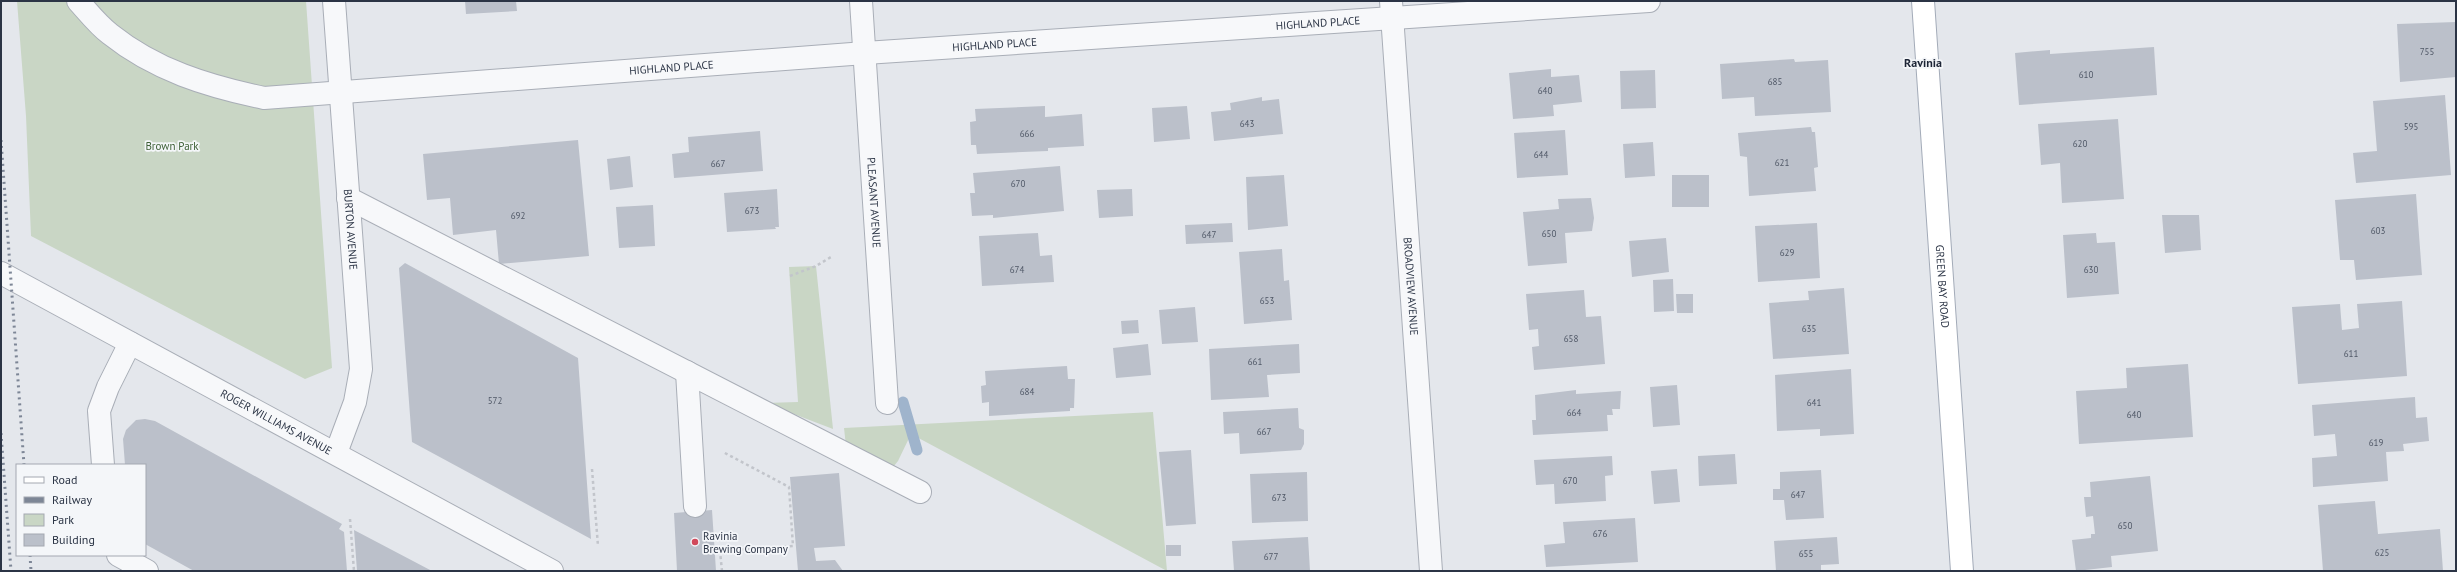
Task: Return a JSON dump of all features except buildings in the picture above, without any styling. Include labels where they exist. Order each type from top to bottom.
[{"type":"main road","name":"GREEN BAY ROAD","points":[[1923,1],[1962,571]]},
{"type":"street","name":"HIGHLAND PLACE","points":[[78,1],[108,33],[146,60],[185,77],[225,90],[264,98],[340,90],[865,53],[1392,9],[1650,1]]},
{"type":"street","name":"BURTON AVENUE","points":[[334,1],[361,369],[355,402],[336,453]]},
{"type":"street","name":"PLEASANT AVENUE","points":[[861,1],[886,403]]},
{"type":"street","name":"BROADVIEW AVENUE","points":[[1392,9],[1431,571]]},
{"type":"street","points":[[348,198],[920,492]]},
{"type":"street","name":"ROGER WILLIAMS AVENUE","points":[[1,273],[552,571]]},
{"type":"street","points":[[102,464],[99,411],[108,387],[130,343]]},
{"type":"street","points":[[687,372],[695,506]]},
{"type":"street","points":[[120,556],[147,571]]},
{"type":"path","points":[[790,276],[816,266],[832,257]]},
{"type":"path","points":[[690,436],[789,487],[793,546],[720,551],[722,571]]},
{"type":"path","points":[[592,469],[598,546]]},
{"type":"path","points":[[350,519],[354,571]]},
{"type":"green space","name":"Brown Park","points":[[17,1],[306,1],[332,368],[305,379],[31,236],[26,116]]},
{"type":"green space","points":[[816,266],[833,429],[765,403],[798,402],[789,267]]},
{"type":"green space","points":[[1153,412],[1167,571],[911,434],[898,461],[889,472],[846,446],[844,428]]},
{"type":"waterway","points":[[903,402],[917,450]]},
{"type":"railway","points":[[1,140],[24,464]]},
{"type":"railway","points":[[1,433],[11,571]]},
{"type":"railway","points":[[30,556],[31,571]]},
{"type":"place","name":"Ravinia Brewing Company","points":[[695,542]]},
{"type":"district","name":"Ravinia","points":[[1923,62]]}]
